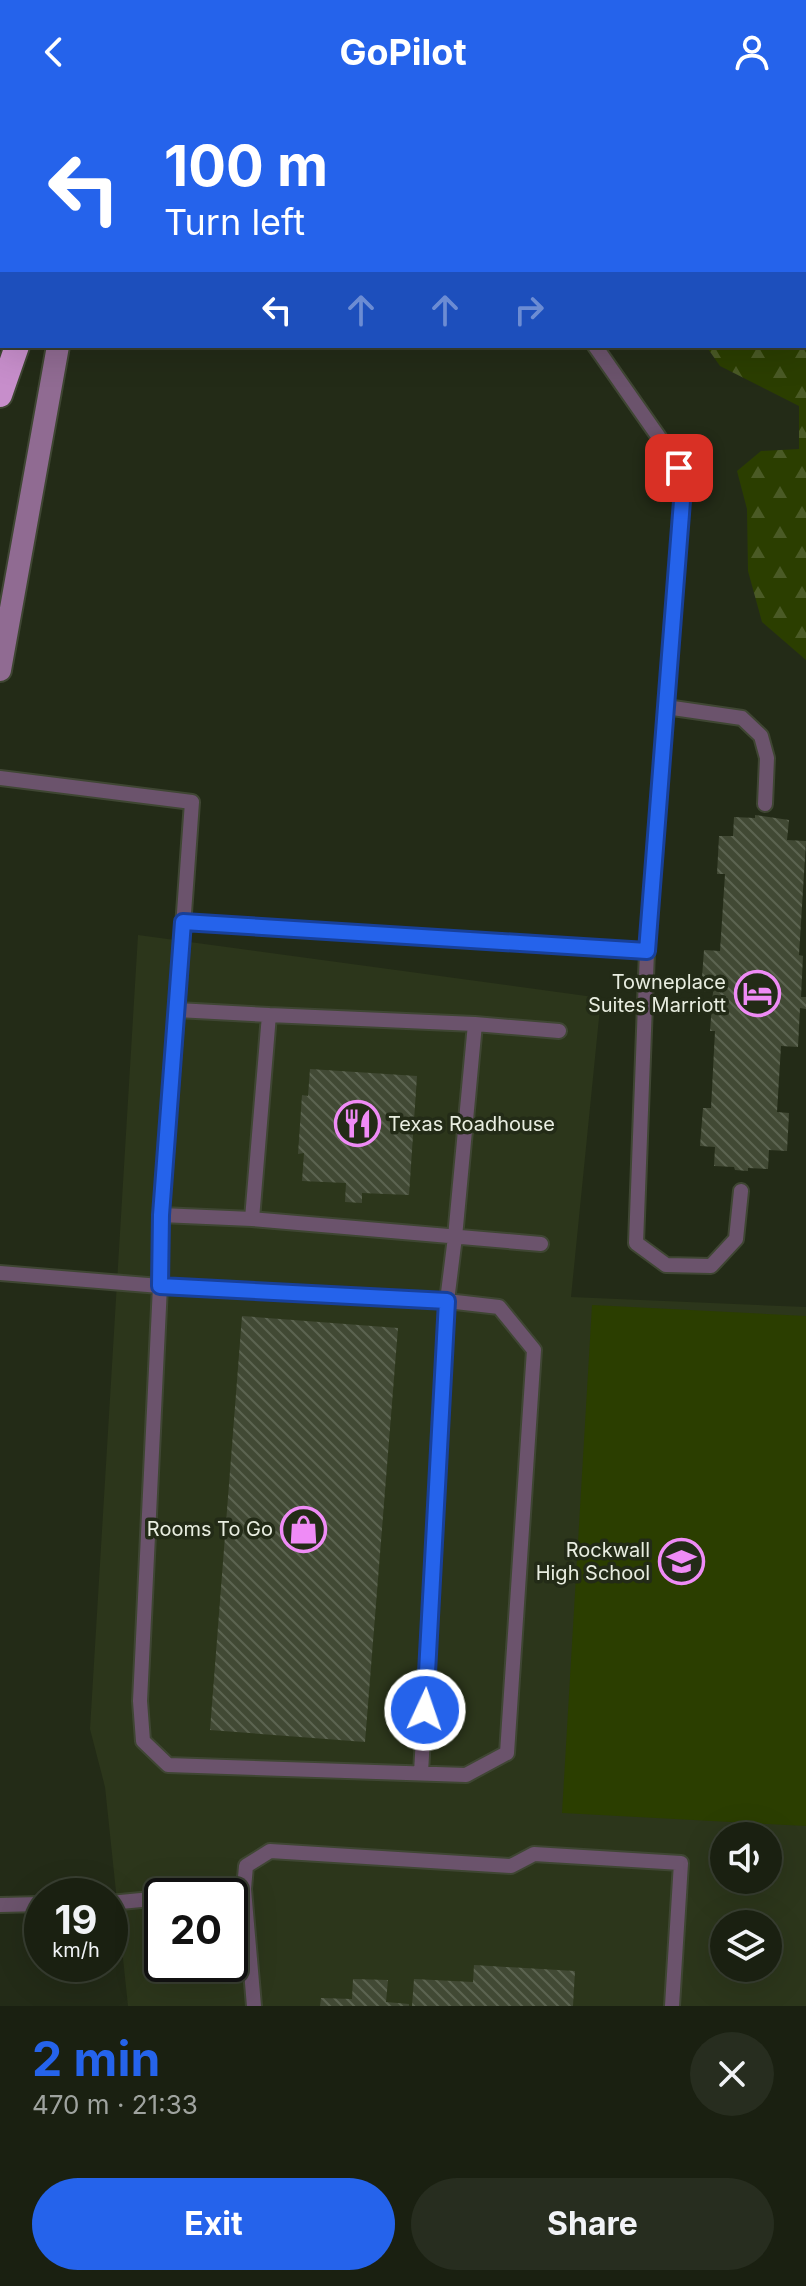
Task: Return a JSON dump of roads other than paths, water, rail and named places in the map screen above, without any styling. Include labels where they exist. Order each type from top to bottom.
[{"type":"highway","points":[[0,395],[16,348]]},
{"type":"main road","points":[[0,670],[58,348]]},
{"type":"lane","points":[[596,348],[679,468],[682,501],[647,951],[636,1243],[666,1265],[711,1266],[736,1239],[741,1191]]},
{"type":"lane","points":[[666,707],[742,718],[761,736],[767,758],[765,804]]},
{"type":"lane","points":[[0,778],[192,802],[161,1215],[160,1286],[140,1701],[143,1741],[168,1765],[466,1775],[507,1753],[534,1350],[499,1307],[447,1301],[160,1286],[0,1273]]},
{"type":"lane","points":[[183,922],[647,951]]},
{"type":"lane","points":[[177,1010],[559,1031]]},
{"type":"lane","points":[[252,1219],[269,1015]]},
{"type":"lane","points":[[421,1773],[447,1301],[475,1024]]},
{"type":"lane","points":[[161,1215],[252,1219],[541,1244]]},
{"type":"lane","points":[[245,1878],[246,1866],[270,1851],[511,1866],[534,1854],[681,1863],[672,2006]]},
{"type":"lane","points":[[0,1905],[24,1904]]},
{"type":"lane","points":[[248,1936],[254,2006]]},
{"type":"place","name":"Towneplace Suites Marriott","points":[[757,994]]},
{"type":"place","name":"Texas Roadhouse","points":[[357,1124]]},
{"type":"place","name":"Rooms To Go","points":[[304,1529]]},
{"type":"place","name":"Rockwall High School","points":[[681,1561]]}]
